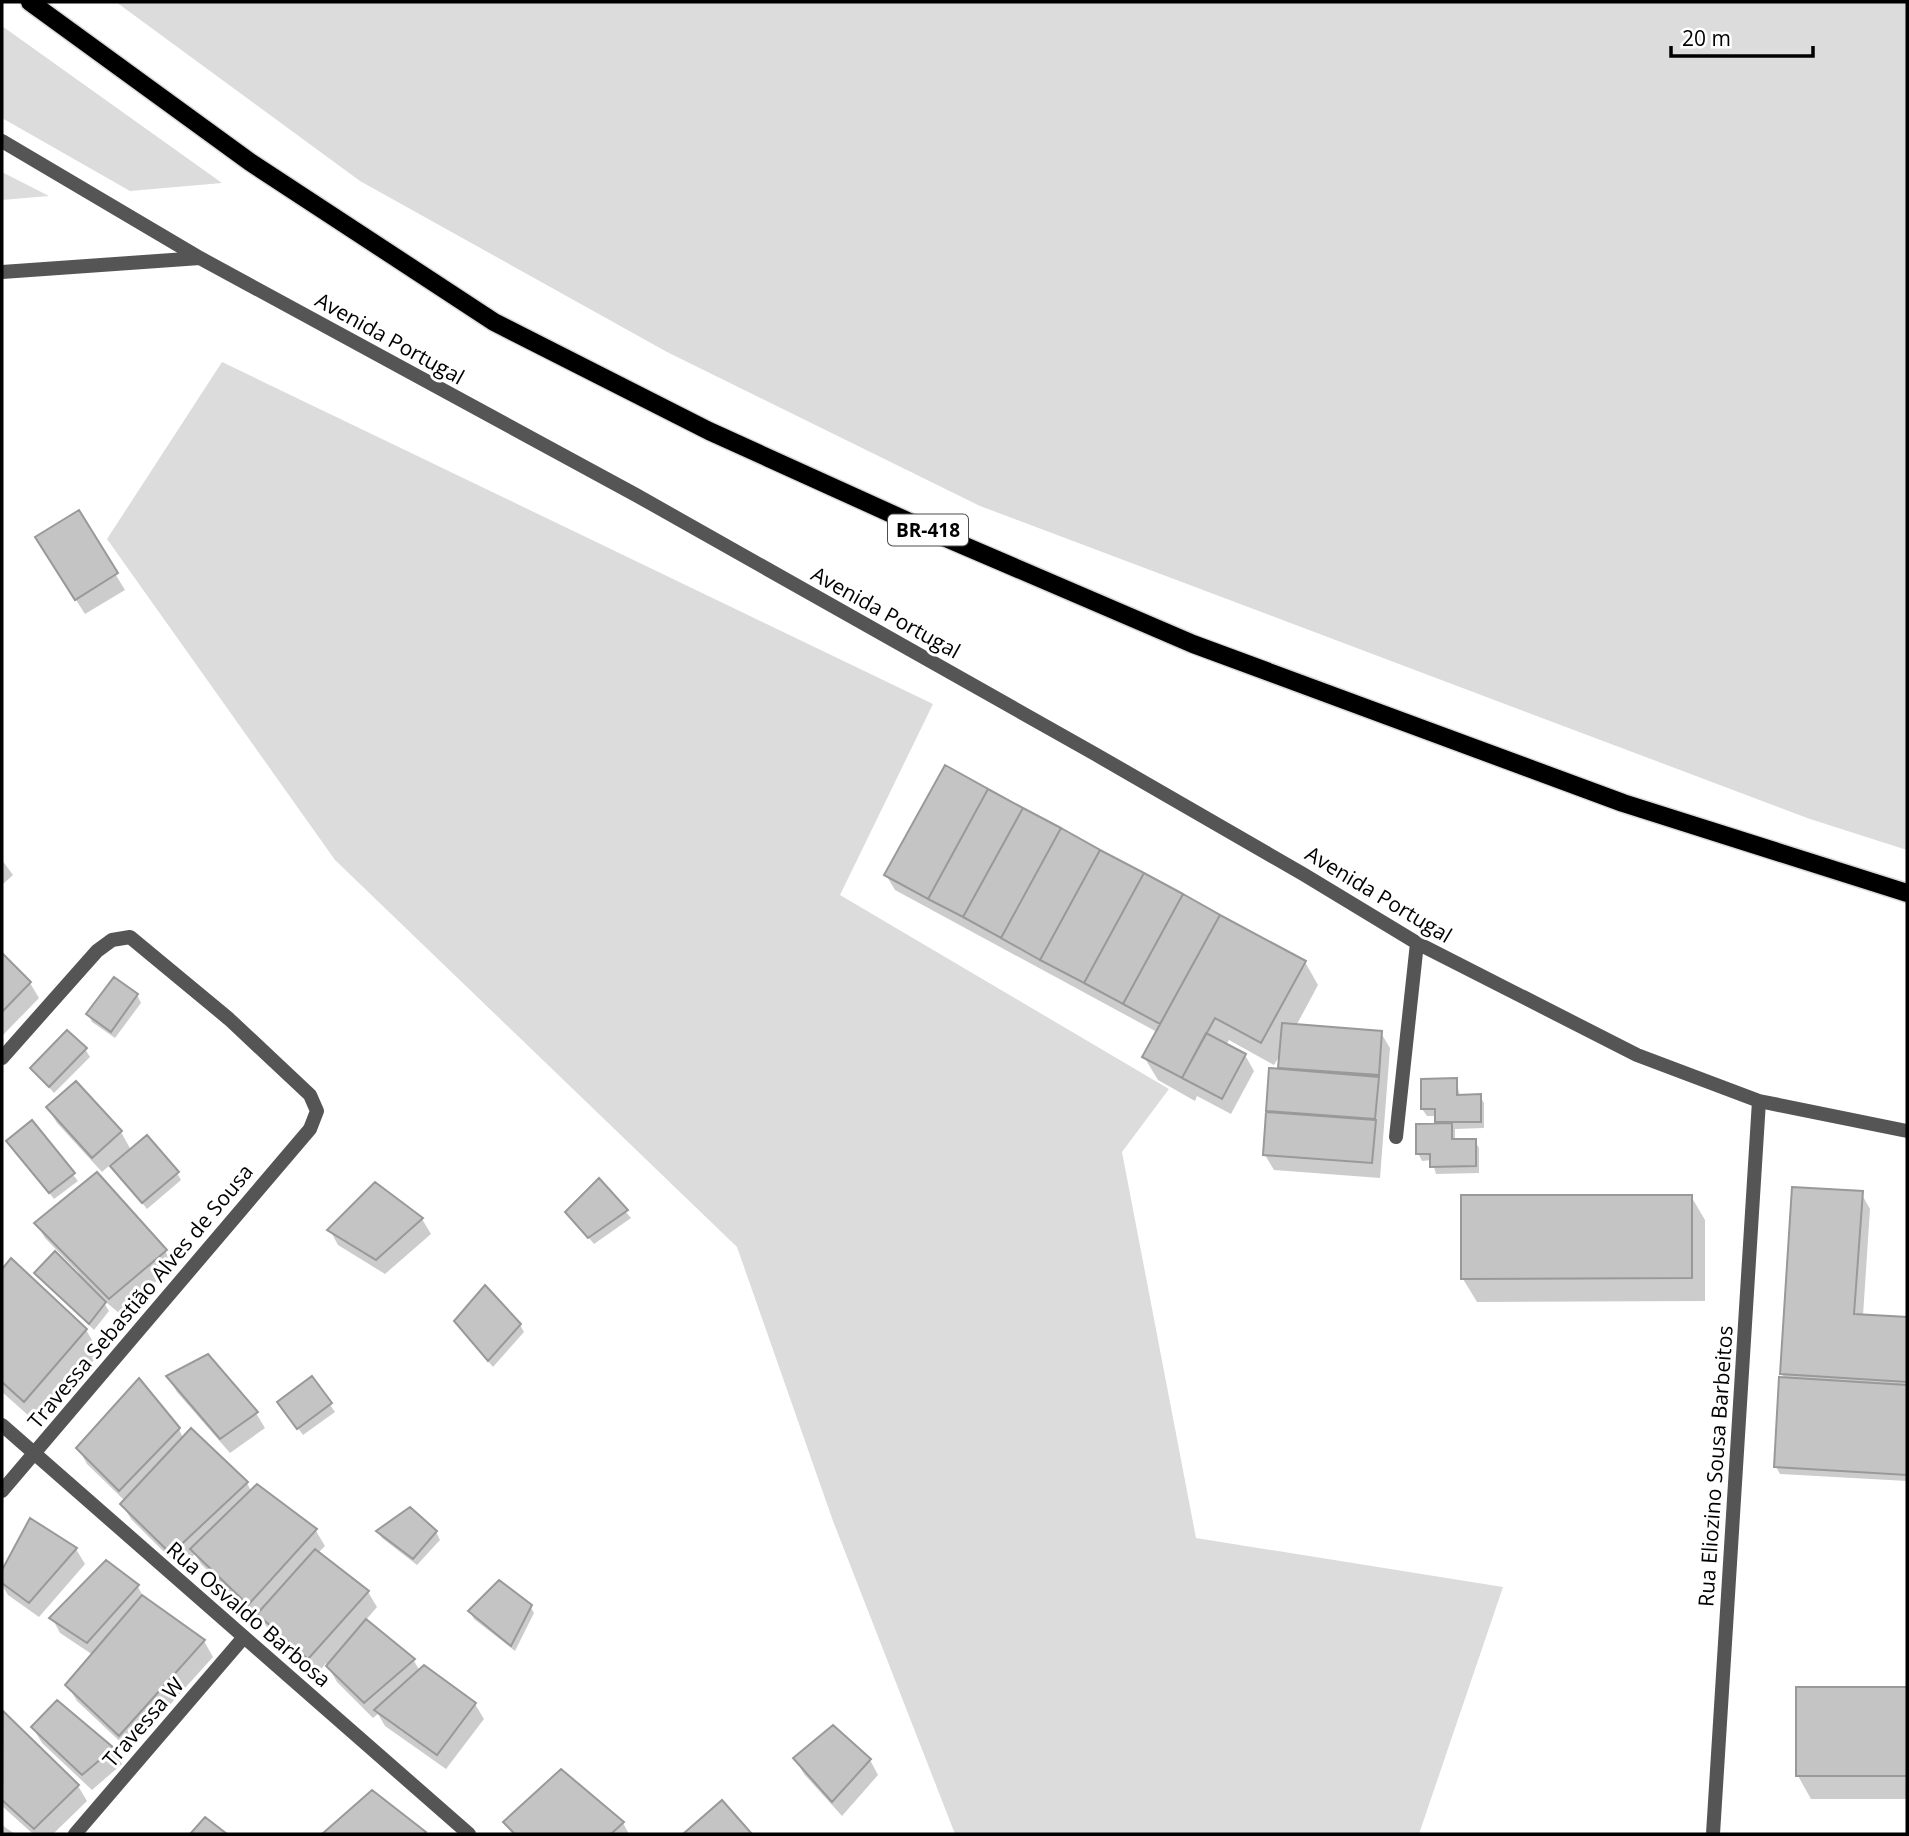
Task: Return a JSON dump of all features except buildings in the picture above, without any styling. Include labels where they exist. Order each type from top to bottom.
[{"type":"main road","name":"BR-418","points":[[30,2],[250,163],[494,322],[709,431],[925,529],[1193,644],[1623,803],[1907,894]]},
{"type":"street","name":"Avenida Portugal","points":[[2,141],[200,258],[636,495],[953,673],[1304,874],[1417,943],[1637,1055],[1759,1101],[1907,1131]]},
{"type":"street","points":[[2,272],[200,258]]},
{"type":"street","name":"Travessa Sebastião Alves de Sousa","points":[[2,1058],[97,951],[112,940],[131,937],[229,1018],[310,1095],[317,1111],[310,1129],[2,1490]]},
{"type":"street","points":[[1396,1137],[1417,943]]},
{"type":"street","name":"Rua Eliozino Sousa Barbeitos","points":[[1713,1834],[1759,1101]]},
{"type":"street","name":"Rua Osvaldo Barbosa","points":[[2,1425],[462,1832]]},
{"type":"street","name":"Travessa W","points":[[75,1834],[244,1637]]},
{"type":"shaded area","points":[[116,2],[1907,2],[1907,850],[1810,819],[980,506],[667,352],[360,181]]},
{"type":"shaded area","points":[[2,26],[222,183],[130,191],[2,118]]},
{"type":"shaded area","points":[[2,172],[49,196],[2,200]]},
{"type":"shaded area","points":[[222,362],[933,704],[840,895],[1169,1089],[1122,1152],[1196,1538],[1503,1587],[1419,1834],[955,1834],[833,1521],[737,1247],[335,860],[107,539]]}]
